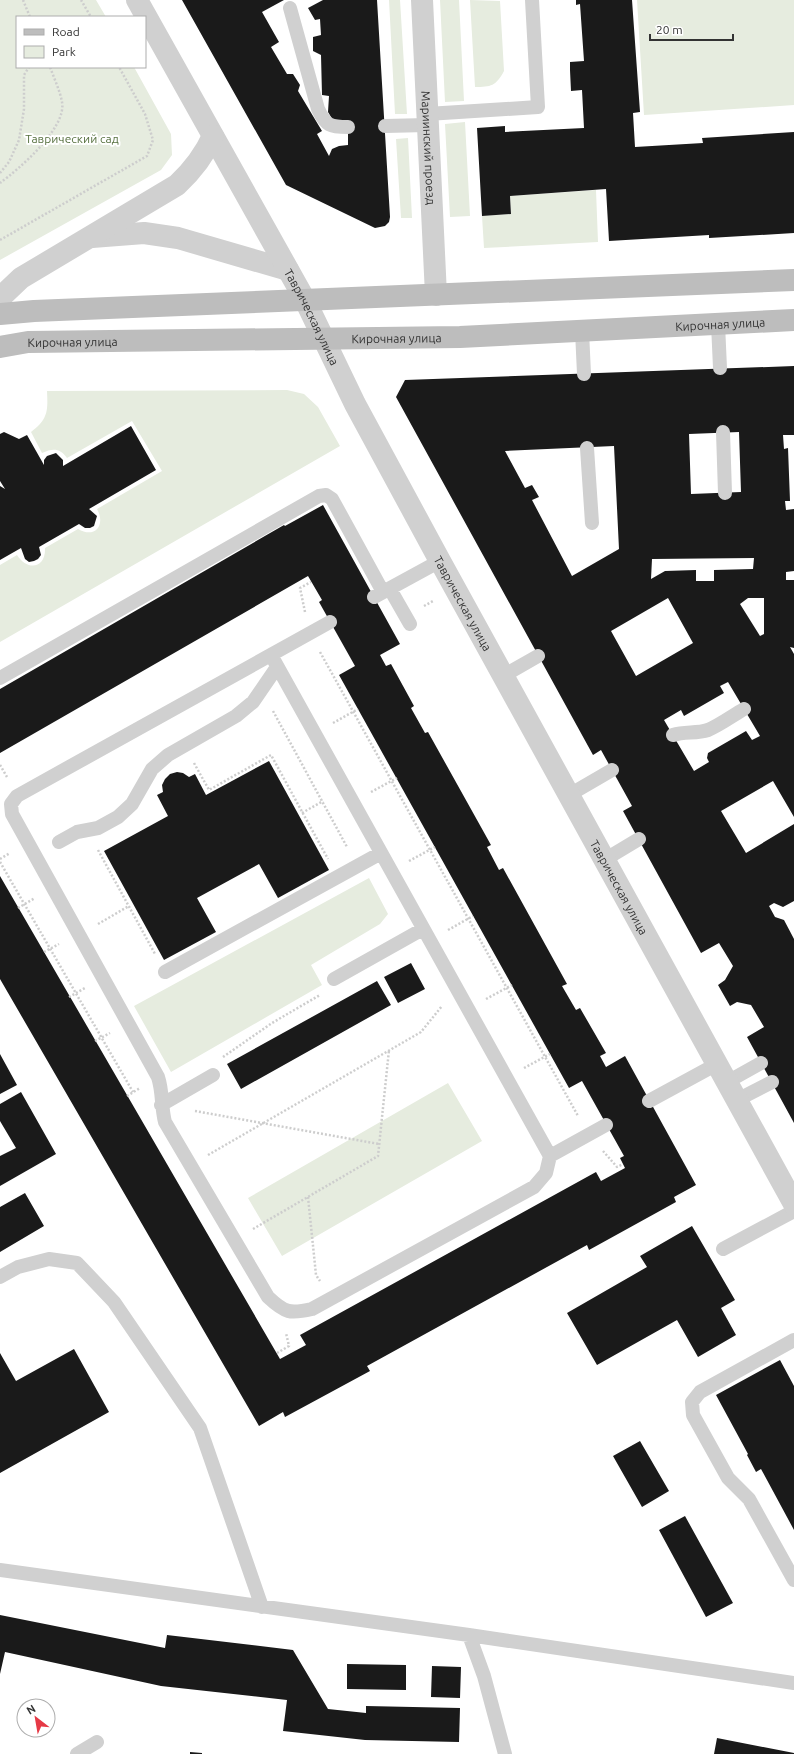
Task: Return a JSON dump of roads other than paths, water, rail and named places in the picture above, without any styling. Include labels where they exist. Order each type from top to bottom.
[{"type":"main road","points":[[0,314],[34,311],[794,280]]},
{"type":"main road","name":"Кирочная улица","points":[[0,347],[28,342],[460,337],[794,320]]},
{"type":"street","name":"Таврическая улица","points":[[137,0],[146,16]]},
{"type":"street","name":"Мариинский проезд","points":[[422,0],[436,295]]},
{"type":"street","name":"Таврическая улица","points":[[146,16],[305,300],[356,404],[440,561],[794,1204]]},
{"type":"street","points":[[0,298],[21,278],[177,185],[192,171],[204,154],[213,136]]},
{"type":"street","points":[[92,237],[144,233],[178,238],[288,270]]},
{"type":"lane","points":[[385,126],[427,119],[538,107],[532,0]]},
{"type":"lane","points":[[290,8],[318,109],[323,120],[332,127],[348,127]]},
{"type":"lane","points":[[718,324],[720,368]]},
{"type":"lane","points":[[582,331],[584,374]]},
{"type":"lane","points":[[723,432],[725,493]]},
{"type":"lane","points":[[586,448],[592,523]]},
{"type":"lane","points":[[0,678],[319,496],[326,495],[332,499],[383,593],[410,624]]},
{"type":"lane","points":[[383,593],[440,561]]},
{"type":"lane","points":[[274,661],[550,1156],[546,1173],[534,1187],[312,1309],[296,1313],[280,1309],[268,1297],[165,1122],[161,1105],[162,1088],[158,1078],[12,814],[11,804],[17,796],[24,792],[274,661],[310,633],[330,622]]},
{"type":"lane","points":[[503,676],[538,656]]},
{"type":"lane","points":[[58,842],[77,832],[98,828],[118,817],[132,804],[152,770],[168,755],[236,716],[254,702],[262,691],[274,661]]},
{"type":"lane","points":[[673,735],[683,732],[708,730],[744,709]]},
{"type":"lane","points":[[569,795],[612,770]]},
{"type":"lane","points":[[604,860],[639,839]]},
{"type":"lane","points":[[165,972],[381,853]]},
{"type":"lane","points":[[334,979],[426,934]]},
{"type":"lane","points":[[727,1082],[761,1063]]},
{"type":"lane","points":[[161,1105],[213,1075]]},
{"type":"lane","points":[[649,1101],[727,1082],[772,1082]]},
{"type":"lane","points":[[550,1156],[606,1125]]},
{"type":"lane","points":[[723,1249],[794,1211]]},
{"type":"lane","points":[[0,1277],[18,1266],[49,1259],[77,1263],[114,1302],[200,1428],[262,1607]]},
{"type":"lane","points":[[794,1340],[700,1392],[692,1402],[693,1416],[728,1478],[749,1499],[794,1580]]},
{"type":"lane","points":[[0,1570],[469,1635],[794,1683]]},
{"type":"lane","points":[[469,1635],[484,1676],[505,1754]]},
{"type":"lane","points":[[77,1754],[97,1742]]},
{"type":"park label","name":"Таврический сад","points":[[72,138]]}]
